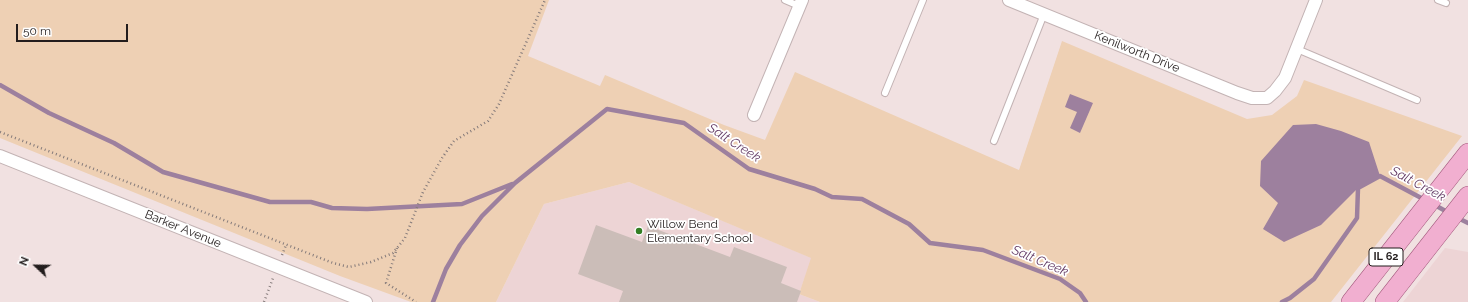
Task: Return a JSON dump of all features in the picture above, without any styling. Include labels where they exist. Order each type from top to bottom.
[{"type":"main road","name":"IL 62","points":[[1351,302],[1468,153]]},
{"type":"main road","name":"IL 62","points":[[1385,302],[1468,196]]},
{"type":"street","name":"Kenilworth Drive","points":[[1009,0],[1252,98],[1267,98],[1275,91],[1285,78],[1297,49]]},
{"type":"street","points":[[1297,49],[1316,0]]},
{"type":"street","points":[[754,115],[800,3]]},
{"type":"street","name":"Barker Avenue","points":[[0,156],[366,302]]},
{"type":"lane","points":[[785,0],[800,3]]},
{"type":"lane","points":[[885,93],[923,0]]},
{"type":"lane","points":[[1438,0],[1446,3]]},
{"type":"lane","points":[[994,141],[1044,14]]},
{"type":"lane","points":[[1297,49],[1417,100]]},
{"type":"path","points":[[0,132],[333,263],[349,267],[371,262],[393,253],[405,238],[423,192],[442,158],[454,141],[488,121],[496,110],[545,0]]},
{"type":"path","points":[[397,248],[386,283],[416,302]]},
{"type":"shaded area","points":[[0,0],[549,0],[528,56],[600,86],[605,75],[724,125],[765,140],[795,72],[1019,170],[1062,41],[1247,119],[1272,115],[1297,96],[1304,80],[1462,136],[1331,302],[820,302],[799,294],[811,258],[629,182],[544,204],[496,302],[411,302],[340,276],[0,138]]},
{"type":"shaded area","points":[[1070,94],[1093,103],[1080,133],[1070,128],[1077,112],[1065,107]]},
{"type":"shaded area","points":[[1316,124],[1341,131],[1369,142],[1380,176],[1358,188],[1321,225],[1284,242],[1263,229],[1278,203],[1260,186],[1261,161],[1293,125]]},
{"type":"shaded area","name":"Willow Bend Elementary School","points":[[629,182],[812,258],[799,294],[820,302],[496,302],[544,204]]},
{"type":"shaded area","points":[[1445,248],[1468,252],[1468,302],[1403,302]]},
{"type":"building","points":[[596,225],[642,242],[648,226],[730,257],[734,247],[787,267],[781,283],[801,291],[797,302],[619,302],[623,291],[578,274]]},
{"type":"waterway","points":[[0,85],[49,113],[114,143],[163,172],[270,202],[311,202],[332,208],[367,209],[462,204],[512,184]]},
{"type":"waterway","name":"Salt Creek","points":[[433,302],[446,269],[460,245],[482,216],[515,183],[607,109],[684,123],[749,169],[815,189],[832,197],[862,199],[909,224],[930,243],[983,250],[1060,279],[1080,293],[1086,302]]},
{"type":"waterway","name":"Salt Creek","points":[[1282,302],[1290,298],[1314,279],[1357,218],[1358,188],[1380,176],[1425,200]]},
{"type":"waterway","name":"Salt Creek","points":[[1433,204],[1449,213]]},
{"type":"waterway","name":"Salt Creek","points":[[1458,218],[1468,223]]},
{"type":"place","name":"Willow Bend Elementary School","points":[[639,231]]}]
